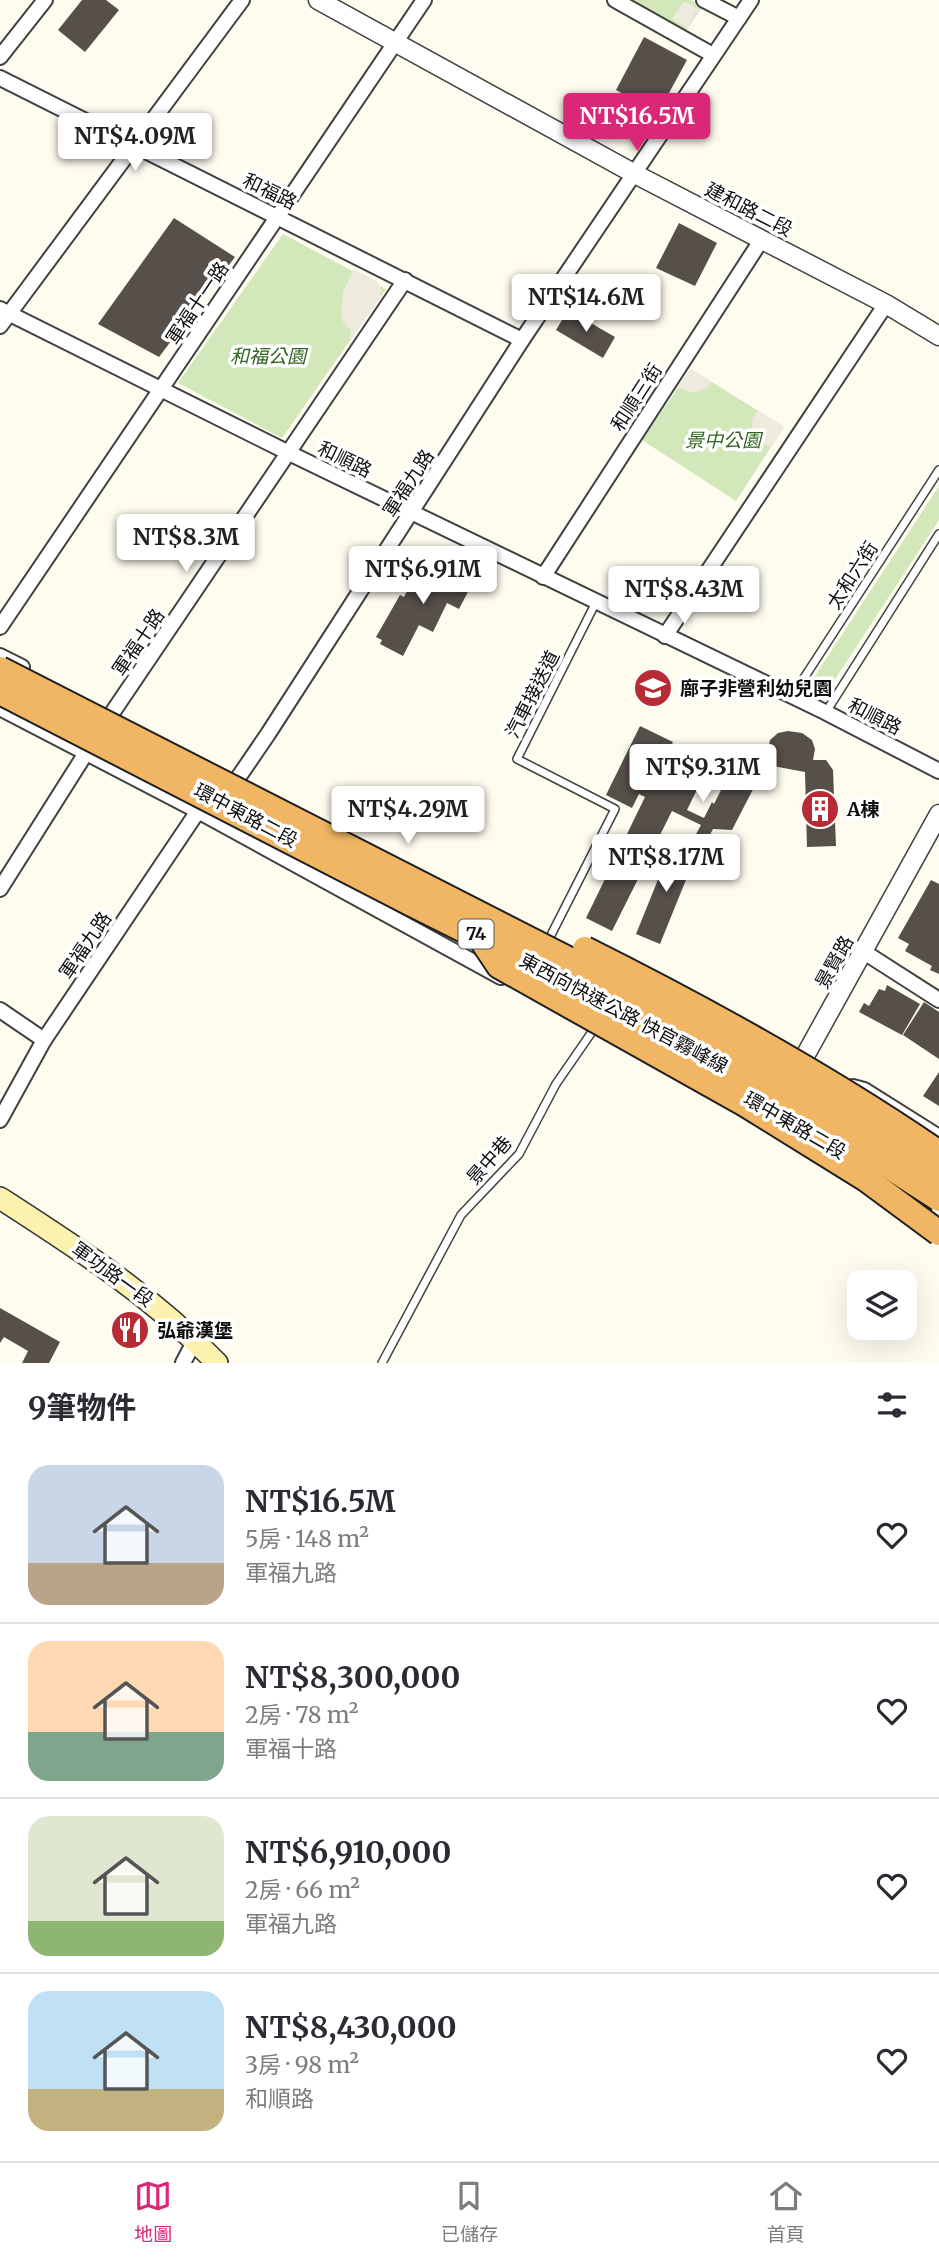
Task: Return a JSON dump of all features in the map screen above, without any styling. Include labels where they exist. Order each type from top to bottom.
[{"type":"highway","name":"東西向快速公路 快官霧峰線","points":[[0,668],[607,979],[834,1105],[939,1175]]},
{"type":"highway","name":"東西向快速公路 快官霧峰線","points":[[0,692],[588,992],[752,1083],[879,1158],[939,1199]]},
{"type":"highway","points":[[418,883],[505,909],[679,996],[887,1117],[939,1153]]},
{"type":"highway","points":[[478,935],[499,967],[756,1111],[866,1179],[939,1233]]},
{"type":"main road","name":"軍功路一段","points":[[0,1198],[119,1276],[159,1307],[217,1363]]},
{"type":"street","points":[[0,57],[45,0]]},
{"type":"street","points":[[0,326],[4,311],[134,145],[242,0]]},
{"type":"street","name":"建和路二段","points":[[318,0],[634,173],[886,304],[939,336]]},
{"type":"street","name":"軍福十一路","points":[[0,627],[424,0]]},
{"type":"street","points":[[615,0],[713,55]]},
{"type":"street","points":[[704,0],[739,18]]},
{"type":"street","name":"軍福九路","points":[[0,1120],[44,1040],[198,811],[238,778],[522,340],[751,0]]},
{"type":"street","name":"和福路","points":[[0,78],[522,340]]},
{"type":"street","name":"和順三街","points":[[543,577],[762,239]]},
{"type":"street","name":"軍福十路","points":[[0,888],[87,752],[405,279]]},
{"type":"street","points":[[665,636],[886,304]]},
{"type":"street","name":"和順路","points":[[4,311],[596,603],[825,712],[939,771]]},
{"type":"street","name":"環中東路二段","points":[[0,656],[624,978],[796,1072],[939,1164]]},
{"type":"street","name":"環中東路二段","points":[[0,708],[433,938],[791,1142],[888,1202],[939,1241]]},
{"type":"street","name":"景賢路","points":[[761,1127],[796,1072],[939,814]]},
{"type":"street","points":[[864,952],[939,1000]]},
{"type":"street","points":[[0,1010],[44,1040]]},
{"type":"street","name":"環中東路二段","points":[[796,1072],[864,1090],[939,1137]]},
{"type":"street","points":[[183,1363],[195,1340]]},
{"type":"lane","name":"太和六街","points":[[791,698],[939,470]]},
{"type":"lane","points":[[825,712],[939,534]]},
{"type":"lane","name":"汽車接送道","points":[[550,939],[615,809],[517,759],[596,603]]},
{"type":"lane","name":"景中巷","points":[[382,1363],[461,1214],[519,1154],[556,1084],[594,1030],[624,978]]},
{"type":"green space","points":[[627,0],[691,0],[703,6],[685,32]]},
{"type":"green space","name":"和福公園","points":[[283,234],[386,289],[282,438],[178,383]]},
{"type":"green space","name":"景中公園","points":[[691,369],[784,427],[736,501],[642,440]]},
{"type":"green space","points":[[939,486],[939,520],[830,687],[813,679]]},
{"type":"shaded area","points":[[684,1],[700,10],[688,28],[672,19]]},
{"type":"shaded area","points":[[354,269],[377,281],[381,287],[380,298],[350,341],[351,331],[343,322],[341,313],[343,292]]},
{"type":"shaded area","points":[[691,369],[712,382],[708,387],[695,393],[678,388]]},
{"type":"shaded area","points":[[758,411],[784,427],[771,448],[753,435],[752,419]]},
{"type":"building","points":[[82,0],[106,0],[119,10],[85,52],[58,30]]},
{"type":"building","points":[[644,37],[687,60],[658,113],[616,90]]},
{"type":"building","points":[[174,218],[235,257],[159,357],[98,324]]},
{"type":"building","points":[[679,223],[717,243],[695,286],[656,268]]},
{"type":"building","points":[[568,310],[615,337],[603,358],[556,330]]},
{"type":"building","points":[[432,559],[465,576],[463,579],[472,584],[459,609],[447,603],[433,632],[419,625],[403,656],[380,644],[382,640],[376,637],[400,595],[404,597],[411,583],[418,587]]},
{"type":"building","points":[[640,726],[673,742],[663,762],[656,759],[646,779],[666,789],[687,748],[711,761],[687,810],[704,818],[712,802],[714,804],[744,744],[761,752],[768,750],[770,740],[778,733],[802,733],[812,740],[815,749],[813,760],[826,760],[833,770],[836,846],[807,847],[805,772],[773,766],[764,768],[732,830],[713,829],[706,842],[697,845],[695,836],[701,825],[672,811],[612,931],[586,918],[645,797],[639,794],[632,808],[606,795]]},
{"type":"building","points":[[672,845],[696,855],[660,944],[636,934]]},
{"type":"building","points":[[931,880],[939,884],[939,974],[930,970],[932,966],[905,951],[909,944],[898,938]]},
{"type":"building","points":[[887,985],[920,1004],[902,1035],[859,1012],[864,1003],[869,1006],[879,989],[885,991]]},
{"type":"building","points":[[924,1002],[939,1012],[939,1059],[903,1035]]},
{"type":"building","points":[[939,1072],[939,1106],[923,1096]]},
{"type":"building","points":[[0,1308],[60,1342],[49,1363],[22,1363],[28,1351],[4,1337],[0,1343]]},
{"type":"place","name":"廍子非營利幼兒園","points":[[653,688]]},
{"type":"place","name":"A棟","points":[[820,809]]},
{"type":"place","name":"弘爺漢堡","points":[[130,1330]]}]
